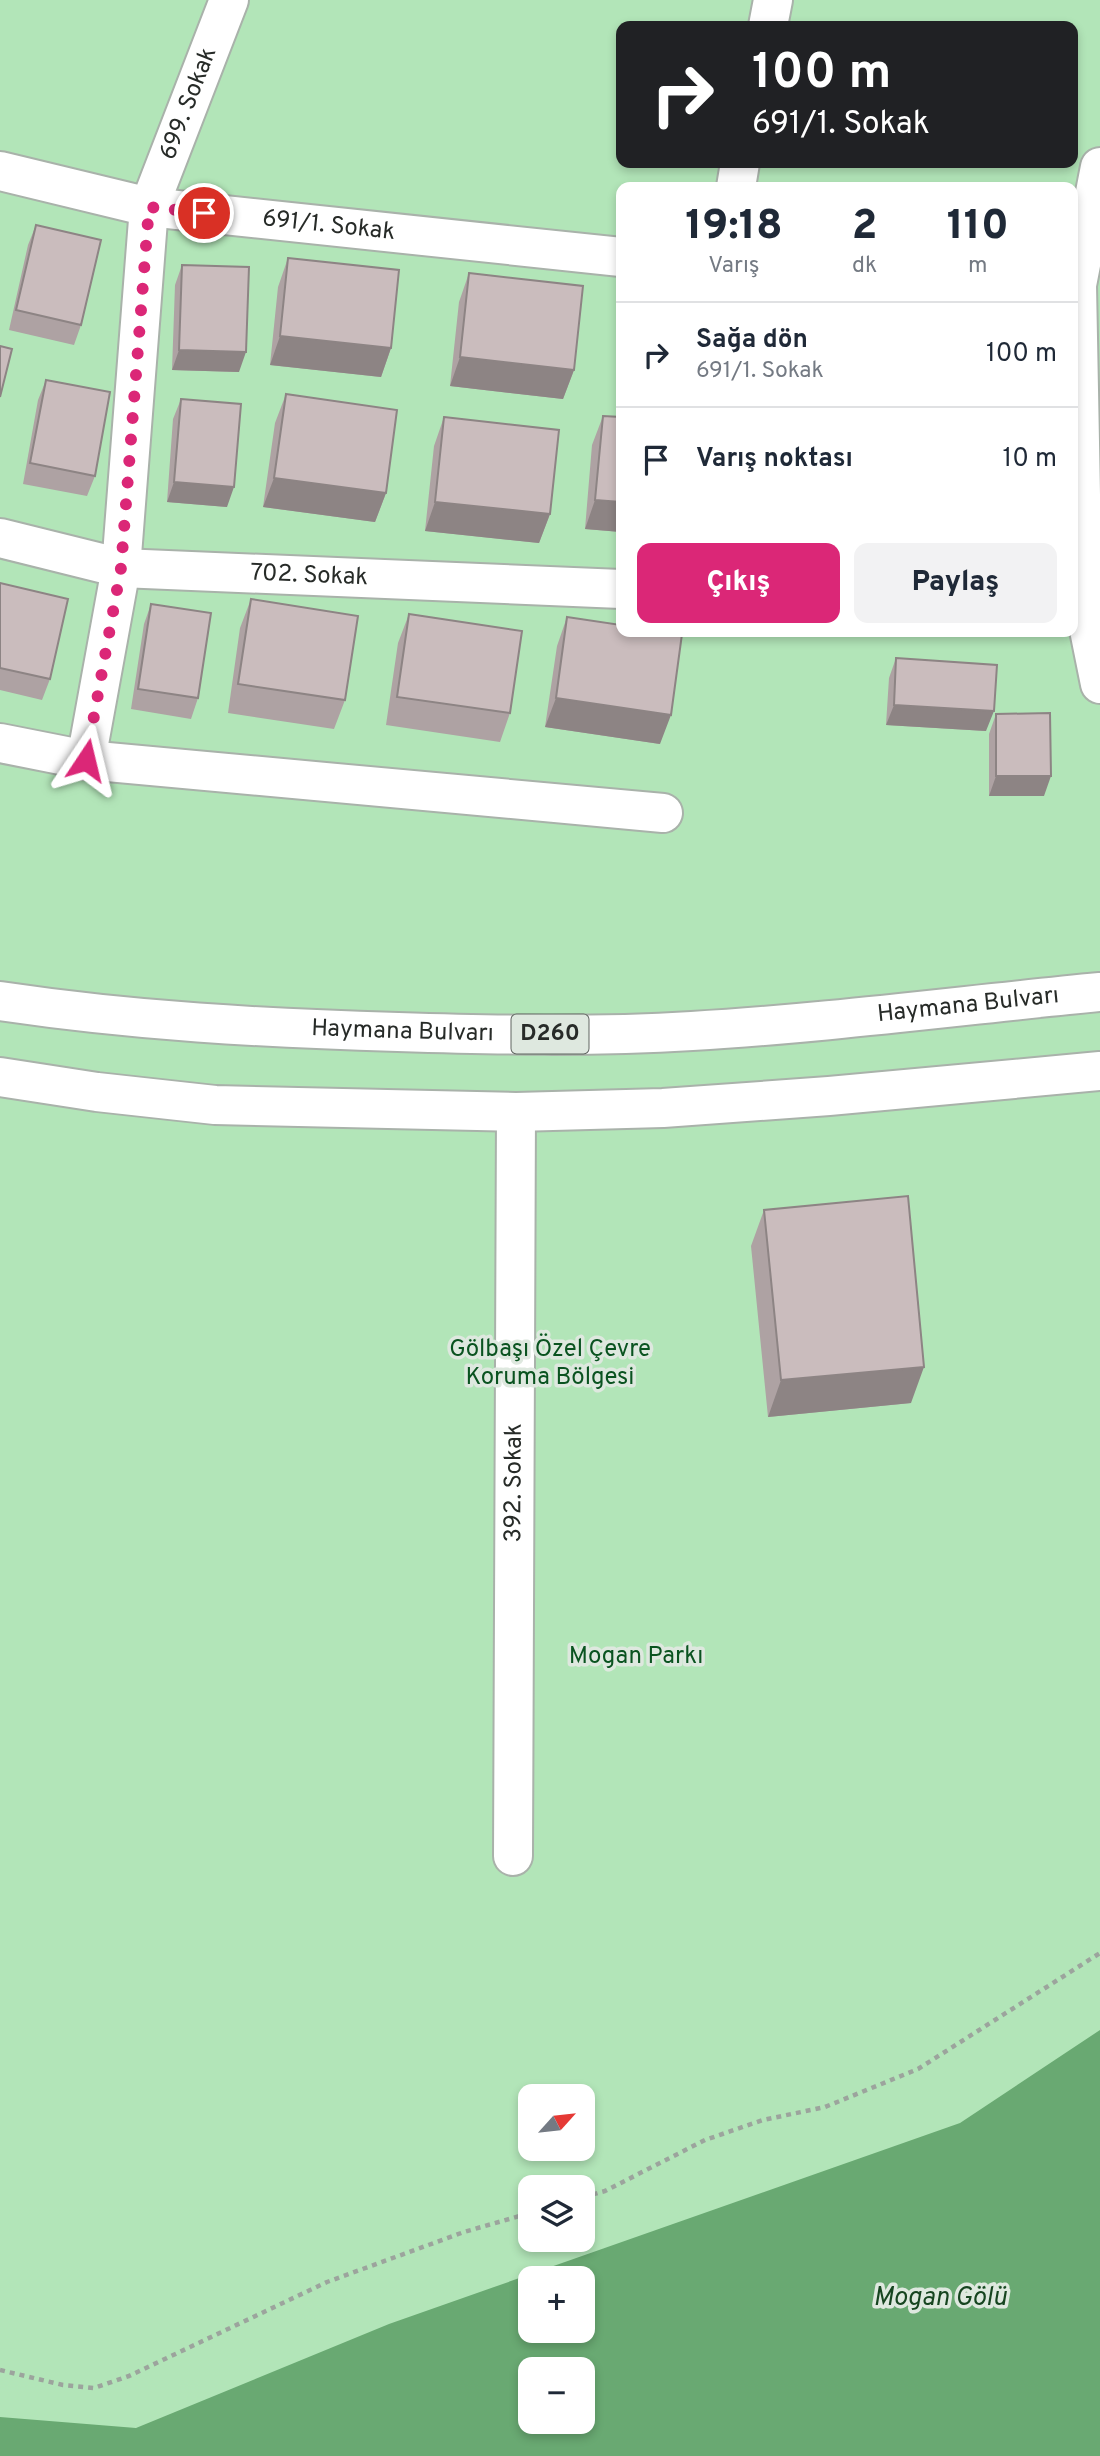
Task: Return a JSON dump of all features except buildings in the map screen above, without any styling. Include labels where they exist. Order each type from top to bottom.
[{"type":"main road","name":"699. Sokak","points":[[86,760],[121,568],[149,207],[229,0]]},
{"type":"main road","points":[[769,21],[773,0]]},
{"type":"main road","points":[[1100,167],[1083,286],[1078,600],[1100,684]]},
{"type":"main road","name":"691/1. Sokak","points":[[0,171],[149,207],[616,256]]},
{"type":"main road","name":"702. Sokak","points":[[0,538],[121,568],[616,589]]},
{"type":"main road","points":[[0,743],[86,760],[663,813]]},
{"type":"main road","name":"Haymana Bulvarı","points":[[0,1000],[101,1016],[229,1027],[501,1034],[688,1031],[764,1026],[1100,992]]},
{"type":"main road","points":[[0,1077],[97,1092],[215,1105],[516,1112],[663,1108],[830,1097],[1100,1071]]},
{"type":"main road","name":"392. Sokak","points":[[513,1856],[516,1112]]},
{"type":"path","points":[[595,2194],[705,2140],[763,2120],[825,2107],[918,2069],[1100,1953]]},
{"type":"path","points":[[0,2370],[63,2385],[94,2388],[129,2376],[327,2282],[464,2232],[518,2216]]},
{"type":"green space","name":"Gölbaşı Özel Çevre Koruma Bölgesi","points":[[0,0],[1100,0],[1100,2456],[0,2456]]},
{"type":"water","name":"Mogan Gölü","points":[[1100,2030],[1100,2456],[0,2456],[0,2417],[136,2428],[389,2324],[518,2279],[518,2343],[595,2343],[595,2266],[554,2266],[960,2123]]},
{"type":"route","points":[[86,760],[121,568],[149,207],[204,213]]},
{"type":"park label","name":"Mogan Parkı","points":[[636,1657]]}]
